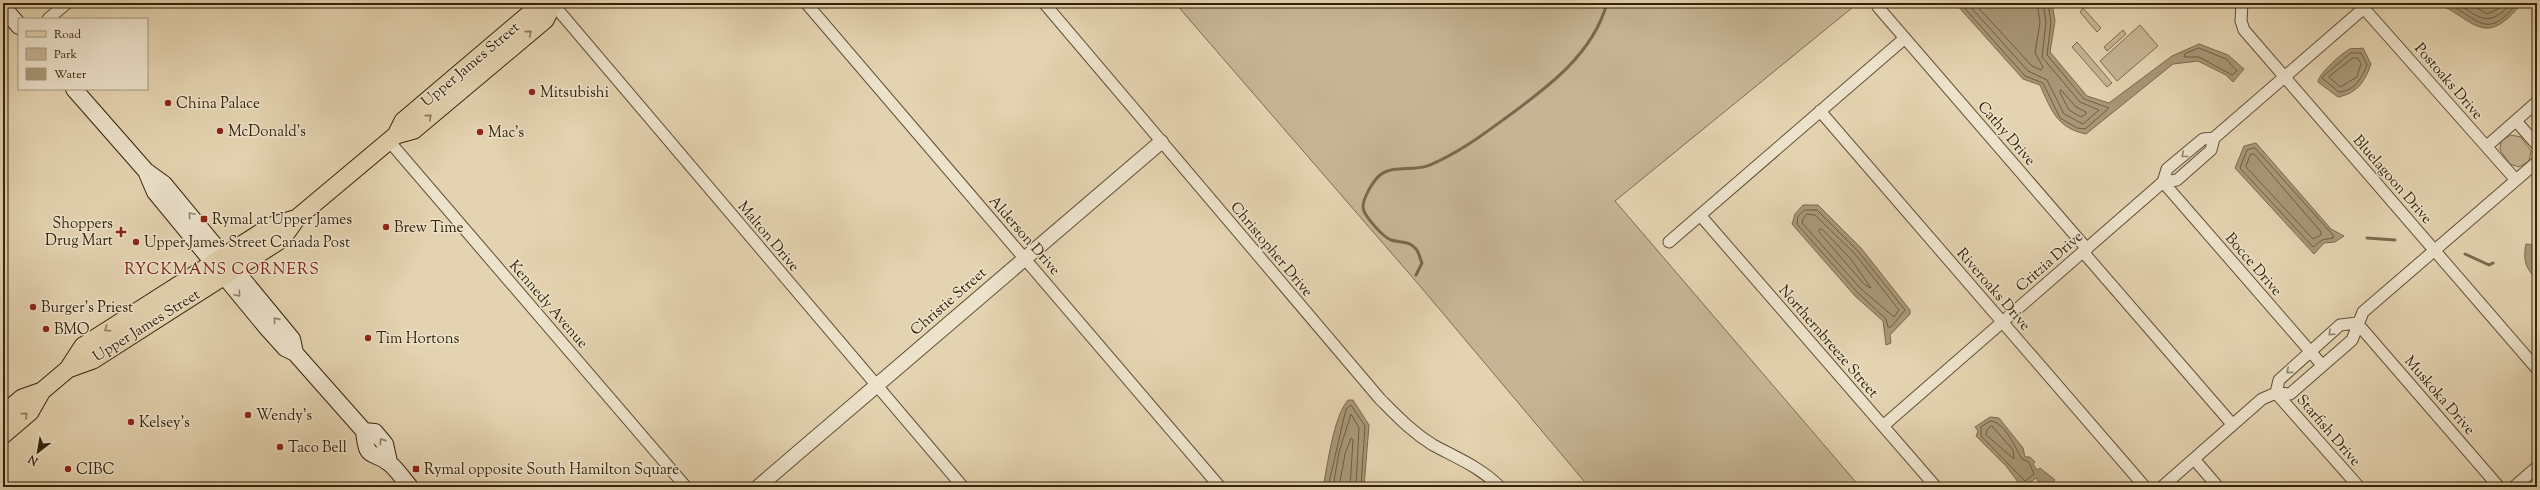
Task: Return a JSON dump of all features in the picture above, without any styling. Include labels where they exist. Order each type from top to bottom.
[{"type":"main road","name":"Upper James Street","points":[[3,435],[30,412],[42,391],[68,369],[83,346],[224,266],[271,226],[297,218],[393,138],[403,121],[519,22],[535,9],[553,4]]},
{"type":"main road","points":[[3,7],[18,25]]},
{"type":"main road","points":[[75,90],[146,171],[164,184],[285,348],[295,353],[364,431],[366,446],[372,456],[389,462],[410,487]]},
{"type":"main road","name":"Upper James Street","points":[[3,414],[22,398],[42,391]]},
{"type":"street","points":[[49,18],[67,3]]},
{"type":"street","name":"Alderson Drive","points":[[806,3],[1220,487]]},
{"type":"street","name":"Christopher Drive","points":[[1044,3],[1380,399],[1406,426],[1434,445],[1484,472],[1500,487]]},
{"type":"street","name":"Bluelagoon Drive","points":[[2242,3],[2241,21],[2244,30],[2537,369]]},
{"type":"street","name":"Malton Drive","points":[[553,4],[963,487]]},
{"type":"street","name":"Critzia Drive","points":[[1882,426],[2163,182],[2177,180],[2211,150],[2214,138],[2284,77],[2362,5]]},
{"type":"street","name":"Postoaks Drive","points":[[2362,5],[2516,180]]},
{"type":"street","name":"Cathy Drive","points":[[1878,7],[2232,424]]},
{"type":"street","points":[[1669,242],[1905,38]]},
{"type":"street","points":[[2487,146],[2537,102]]},
{"type":"street","name":"Riveroaks Drive","points":[[1820,111],[2145,487]]},
{"type":"street","points":[[2516,121],[2537,145]]},
{"type":"street","name":"Kennedy Avenue","points":[[393,138],[686,487]]},
{"type":"street","name":"Christie Street","points":[[758,487],[1161,142]]},
{"type":"street","points":[[2162,487],[2262,399],[2276,393],[2290,394],[2352,340],[2357,323],[2363,312],[2537,162]]},
{"type":"street","name":"Bocce Drive","points":[[2163,182],[2322,365]]},
{"type":"street","name":"Northernbreeze Street","points":[[1700,215],[1936,487]]},
{"type":"street","points":[[2276,393],[2279,380],[2340,326],[2357,323]]},
{"type":"street","name":"Muskoka Drive","points":[[2357,323],[2499,487]]},
{"type":"street","name":"Starfish Drive","points":[[2276,393],[2359,487]]},
{"type":"street","points":[[2194,459],[2218,487]]},
{"type":"street","points":[[2514,487],[2537,467]]},
{"type":"green space","points":[[1175,3],[1858,3],[1615,201],[1860,487],[1589,487],[1420,286]]},
{"type":"green space","points":[[2083,8],[2101,28],[2097,32],[2080,12]]},
{"type":"green space","points":[[2140,25],[2158,46],[2117,81],[2100,61]]},
{"type":"green space","points":[[2123,30],[2126,34],[2107,51],[2104,47]]},
{"type":"green space","points":[[2077,42],[2112,83],[2107,87],[2072,47]]},
{"type":"green space","points":[[2511,135],[2521,137],[2531,151],[2529,161],[2519,167],[2510,164],[2500,150],[2501,141]]},
{"type":"water","points":[[1955,3],[2052,3],[2055,21],[2050,52],[2087,96],[2109,103],[2172,56],[2199,44],[2228,55],[2244,69],[2233,82],[2226,75],[2198,61],[2173,64],[2086,134],[2068,127],[2056,117],[2040,85],[2023,79]]},
{"type":"water","points":[[2438,3],[2522,3],[2499,25],[2490,28],[2473,24]]},
{"type":"water","points":[[2363,48],[2371,64],[2363,81],[2351,93],[2338,97],[2318,82],[2319,78],[2326,69],[2342,54],[2350,49]]},
{"type":"water","points":[[2256,143],[2331,229],[2344,236],[2335,242],[2324,243],[2314,254],[2235,168],[2244,146]]},
{"type":"water","points":[[1803,205],[1818,205],[1861,248],[1910,310],[1910,314],[1890,335],[1891,343],[1886,345],[1883,321],[1855,296],[1792,224],[1795,214]]},
{"type":"water","points":[[2526,244],[2537,245],[2537,278],[2527,267],[2525,259]]},
{"type":"water","points":[[1348,400],[1353,400],[1369,425],[1364,487],[1323,487],[1338,418]]},
{"type":"water","points":[[1990,417],[1999,418],[2023,448],[2025,457],[2030,457],[2035,462],[2033,464],[2037,470],[2040,468],[2055,480],[2052,484],[2039,482],[2036,478],[2029,483],[2029,487],[2022,487],[2006,466],[1976,436],[1978,431],[1975,427]]},
{"type":"waterway","points":[[1416,275],[1422,263],[1416,249],[1410,244],[1394,241],[1383,235],[1364,211],[1363,203],[1374,181],[1386,172],[1398,169],[1424,167],[1451,155],[1488,131],[1538,94],[1580,54],[1591,38],[1607,3]]},
{"type":"waterway","points":[[2367,238],[2395,240]]},
{"type":"waterway","points":[[2465,254],[2489,265],[2493,263]]},
{"type":"place","name":"Mitsubishi","points":[[532,92]]},
{"type":"place","name":"China Palace","points":[[168,103]]},
{"type":"place","name":"McDonald's","points":[[220,131]]},
{"type":"place","name":"Mac's","points":[[480,132]]},
{"type":"place","name":"Rymal at Upper James","points":[[204,219]]},
{"type":"place","name":"Brew Time","points":[[386,227]]},
{"type":"place","name":"Shoppers Drug Mart","points":[[121,232]]},
{"type":"place","name":"Upper James Street Canada Post","points":[[136,242]]},
{"type":"place","name":"Burger's Priest","points":[[33,307]]},
{"type":"place","name":"BMO","points":[[46,329]]},
{"type":"place","name":"Tim Hortons","points":[[368,338]]},
{"type":"place","name":"Wendy's","points":[[248,415]]},
{"type":"place","name":"Kelsey's","points":[[131,422]]},
{"type":"place","name":"Taco Bell","points":[[280,447]]},
{"type":"place","name":"CIBC","points":[[68,469]]},
{"type":"place","name":"Rymal opposite South Hamilton Square","points":[[416,469]]},
{"type":"district","name":"RYCKMANS CORNERS","points":[[222,268]]}]
